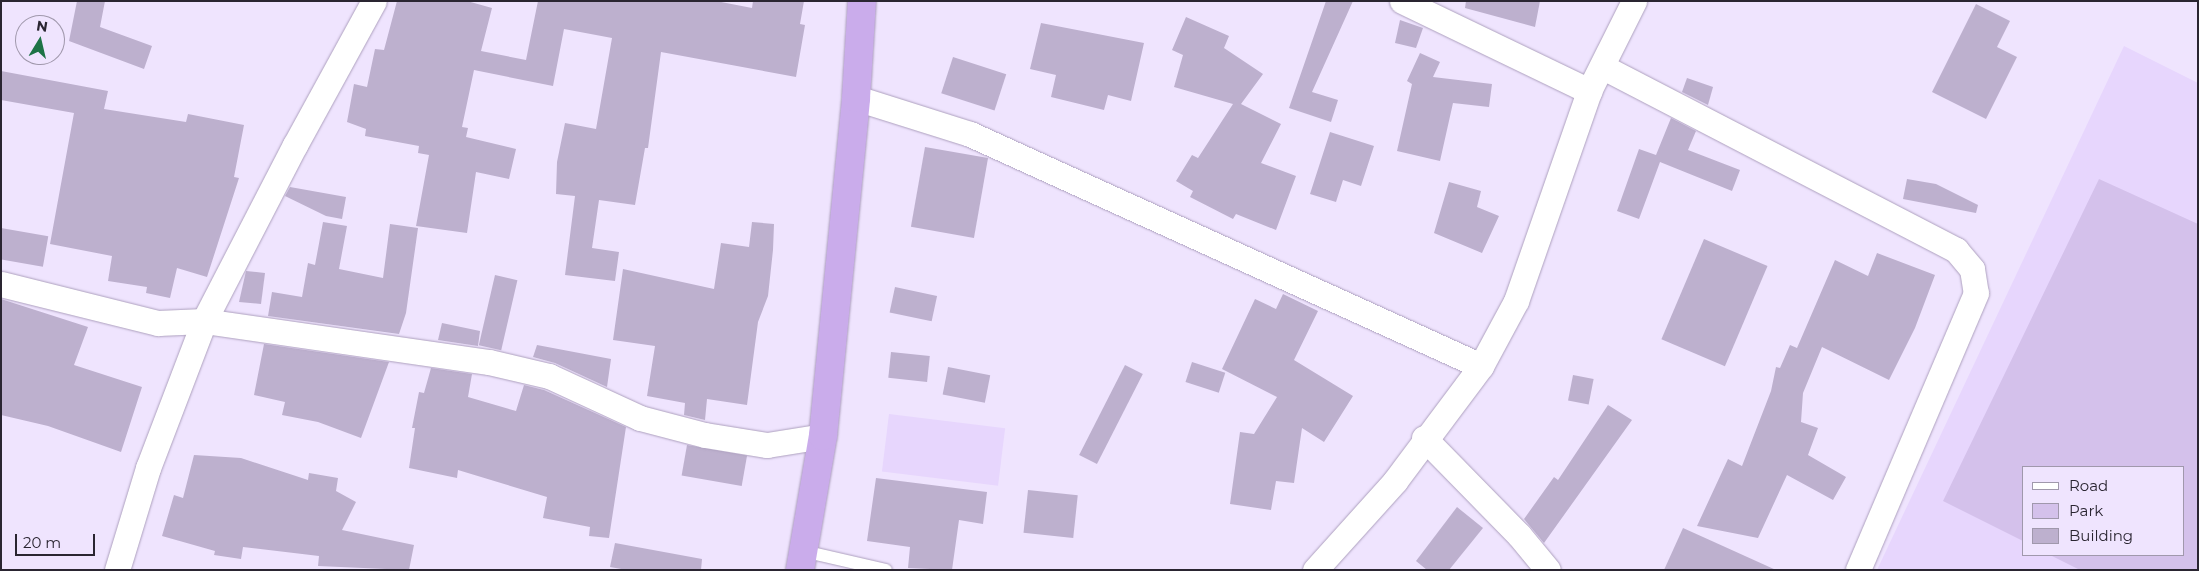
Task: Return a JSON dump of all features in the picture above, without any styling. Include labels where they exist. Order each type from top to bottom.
[{"type":"highway","points":[[802,560],[823,436],[856,98],[862,1]]},
{"type":"street","points":[[117,570],[148,468],[204,321],[290,154],[374,1]]},
{"type":"street","points":[[1402,1],[1589,92]]},
{"type":"street","points":[[1315,570],[1395,481],[1424,438],[1481,366],[1516,301],[1589,92],[1634,1]]},
{"type":"street","points":[[1603,67],[1956,250],[1972,269],[1976,293],[1858,570]]},
{"type":"street","points":[[856,98],[970,134],[1481,366]]},
{"type":"street","points":[[1,284],[158,323],[204,321],[488,362],[549,376],[640,418],[705,435],[767,445],[823,436]]},
{"type":"street","points":[[1424,438],[1519,535],[1548,570]]},
{"type":"lane","points":[[802,560],[886,570]]},
{"type":"shaded area","points":[[2124,46],[2198,83],[2198,570],[1877,570]]},
{"type":"shaded area","points":[[889,414],[1005,428],[998,486],[882,472]]},
{"type":"green space","points":[[2099,179],[2198,224],[2198,570],[2080,570],[2052,556],[2184,556],[2184,466],[2022,466],[2022,540],[1943,501]]},
{"type":"building","points":[[77,1],[105,1],[100,27],[152,46],[144,69],[69,41]]},
{"type":"building","points":[[397,1],[467,1],[492,8],[481,51],[526,60],[538,1],[716,1],[752,8],[753,1],[804,1],[800,24],[805,25],[796,77],[661,52],[648,148],[645,148],[635,205],[599,200],[592,248],[619,252],[615,281],[565,275],[575,196],[556,194],[557,162],[565,123],[596,129],[612,38],[564,29],[553,86],[474,70],[462,127],[468,128],[466,137],[516,149],[509,179],[476,172],[467,233],[416,226],[429,155],[418,153],[419,146],[365,136],[366,129],[347,122],[354,84],[367,87],[375,49],[384,50]]},
{"type":"building","points":[[1326,1],[1353,1],[1312,92],[1338,100],[1331,122],[1289,108]]},
{"type":"building","points":[[1466,1],[1540,1],[1535,27],[1465,8]]},
{"type":"building","points":[[1976,4],[2010,21],[1997,47],[2017,57],[1986,119],[1932,92]]},
{"type":"building","points":[[1186,17],[1229,36],[1224,48],[1263,74],[1241,104],[1281,124],[1261,163],[1296,176],[1276,230],[1236,214],[1233,219],[1190,197],[1193,191],[1176,181],[1192,155],[1198,158],[1233,104],[1174,87],[1183,55],[1172,50]]},
{"type":"building","points":[[1400,20],[1423,28],[1416,48],[1395,43]]},
{"type":"building","points":[[1041,23],[1144,43],[1131,101],[1108,95],[1104,110],[1051,97],[1056,75],[1030,69]]},
{"type":"building","points":[[1420,53],[1440,62],[1433,77],[1492,84],[1489,107],[1453,103],[1440,161],[1397,151],[1412,84],[1407,81]]},
{"type":"building","points":[[953,57],[1006,74],[995,110],[941,93]]},
{"type":"building","points":[[1,71],[108,91],[104,109],[186,122],[188,114],[244,125],[234,177],[239,178],[207,277],[177,268],[170,298],[146,293],[147,287],[108,281],[112,256],[50,244],[74,113],[1,100]]},
{"type":"building","points":[[1687,78],[1713,87],[1708,105],[1682,92]]},
{"type":"building","points":[[1671,118],[1696,131],[1688,150],[1740,170],[1732,191],[1660,162],[1639,219],[1617,211],[1639,149],[1656,155]]},
{"type":"building","points":[[1330,132],[1374,146],[1361,186],[1343,180],[1336,202],[1310,194]]},
{"type":"building","points":[[925,147],[988,158],[974,238],[911,227]]},
{"type":"building","points":[[1907,179],[1936,184],[1978,205],[1976,213],[1903,199]]},
{"type":"building","points":[[1449,182],[1481,191],[1477,207],[1499,216],[1482,253],[1434,233]]},
{"type":"building","points":[[290,187],[346,197],[342,219],[326,216],[285,196]]},
{"type":"building","points":[[323,222],[347,226],[339,269],[383,278],[390,224],[418,228],[406,313],[399,334],[268,316],[272,292],[302,297],[308,263],[315,265]]},
{"type":"building","points":[[752,222],[774,224],[768,296],[758,322],[747,405],[707,399],[705,420],[684,415],[685,403],[647,396],[655,346],[613,340],[623,269],[714,289],[721,243],[749,247]]},
{"type":"building","points":[[1,228],[48,236],[43,267],[1,259]]},
{"type":"building","points":[[1704,239],[1768,266],[1725,366],[1661,339]]},
{"type":"building","points":[[1877,253],[1935,275],[1915,328],[1889,380],[1822,347],[1803,393],[1801,422],[1818,428],[1808,455],[1846,477],[1833,500],[1787,475],[1758,538],[1697,526],[1728,459],[1742,466],[1771,391],[1776,367],[1780,368],[1790,345],[1797,348],[1835,260],[1868,276]]},
{"type":"building","points":[[246,271],[265,273],[261,304],[239,302]]},
{"type":"building","points":[[495,275],[517,280],[501,350],[479,345]]},
{"type":"building","points":[[895,287],[937,296],[932,321],[890,312]]},
{"type":"building","points":[[1283,294],[1318,311],[1294,360],[1353,396],[1324,442],[1302,428],[1294,483],[1276,481],[1271,510],[1230,504],[1240,432],[1254,434],[1277,397],[1222,369],[1255,299],[1276,309]]},
{"type":"building","points":[[1,299],[88,327],[74,365],[142,387],[121,452],[48,426],[1,415]]},
{"type":"building","points":[[442,323],[480,331],[478,346],[438,340]]},
{"type":"building","points":[[264,344],[389,362],[361,438],[318,422],[282,415],[285,402],[254,395]]},
{"type":"building","points":[[537,345],[611,359],[607,387],[555,363],[533,357]]},
{"type":"building","points":[[891,352],[930,356],[927,382],[888,378]]},
{"type":"building","points":[[1192,362],[1225,373],[1219,393],[1186,382]]},
{"type":"building","points":[[1125,365],[1143,374],[1097,464],[1079,455]]},
{"type":"building","points":[[948,367],[990,375],[985,403],[943,394]]},
{"type":"building","points":[[431,368],[472,374],[468,397],[516,411],[524,385],[544,390],[626,427],[609,538],[589,536],[590,527],[543,518],[547,497],[458,470],[457,478],[409,468],[415,428],[412,428],[419,392],[424,393]]},
{"type":"building","points":[[1573,375],[1594,379],[1589,405],[1568,401]]},
{"type":"building","points":[[1608,405],[1632,420],[1544,543],[1524,519],[1554,477],[1558,480]]},
{"type":"building","points":[[687,445],[747,456],[742,486],[682,476]]},
{"type":"building","points":[[194,455],[241,458],[308,480],[309,473],[338,478],[336,491],[356,502],[342,530],[414,545],[409,570],[318,566],[319,556],[243,547],[241,559],[214,555],[215,551],[162,536],[174,495],[183,498]]},
{"type":"building","points":[[876,478],[987,492],[983,524],[959,520],[952,570],[908,568],[910,547],[867,541]]},
{"type":"building","points":[[1028,490],[1078,495],[1073,538],[1024,533]]},
{"type":"building","points":[[1457,507],[1483,528],[1449,570],[1427,570],[1416,561]]},
{"type":"building","points":[[1683,528],[1703,537],[1776,570],[1664,570]]},
{"type":"building","points":[[615,543],[702,559],[701,570],[627,570],[610,567]]}]
